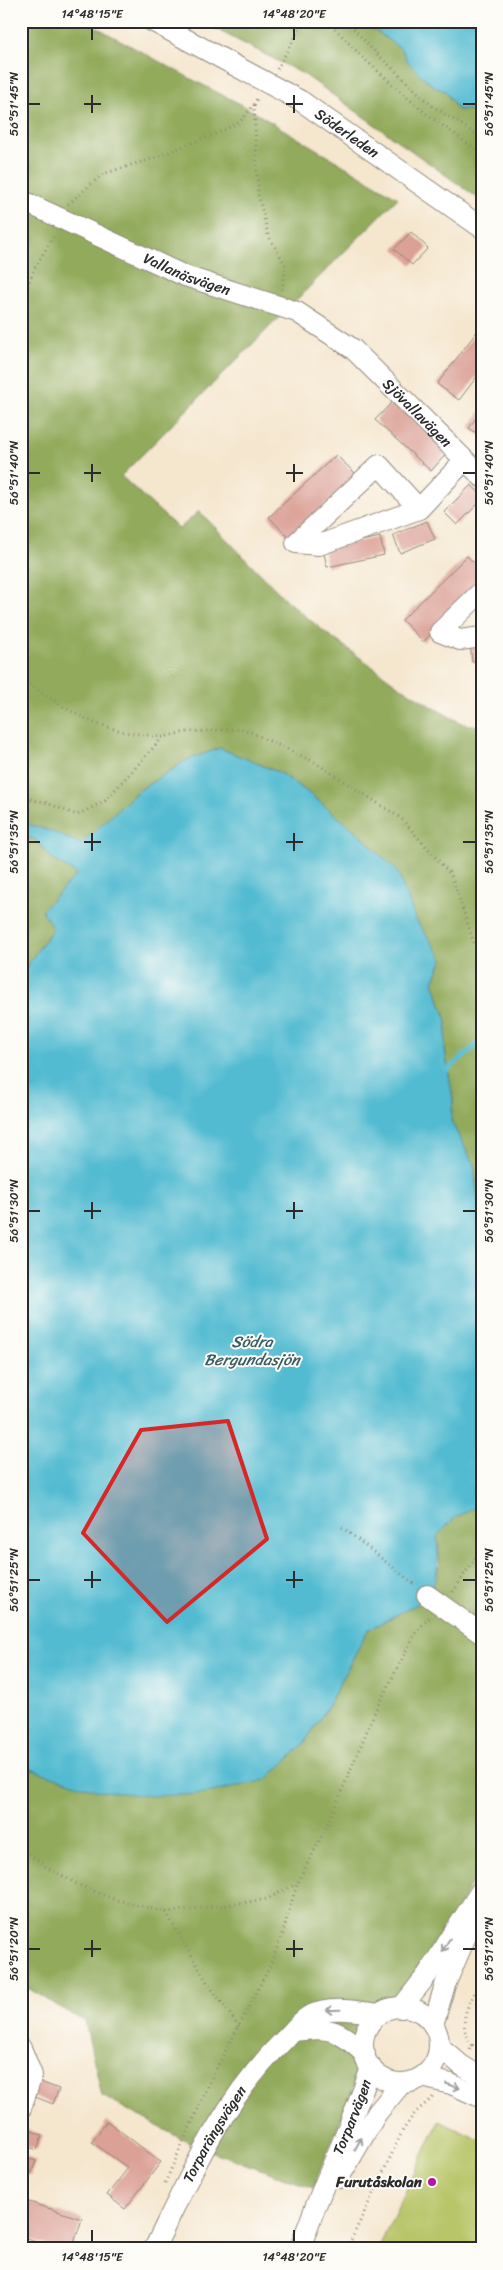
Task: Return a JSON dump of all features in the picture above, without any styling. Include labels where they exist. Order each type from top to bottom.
[{"type":"street","name":"Söderleden","points":[[152,21],[301,101],[482,228]]},
{"type":"street","name":"Vallanäsvägen","points":[[21,200],[185,276],[297,312],[353,349]]},
{"type":"street","name":"Sjövallavägen","points":[[353,349],[482,476]]},
{"type":"street","points":[[419,509],[378,465],[296,542],[319,545],[419,509],[465,460]]},
{"type":"street","points":[[482,591],[440,632],[460,640],[482,637]]},
{"type":"street","points":[[434,1600],[482,1634]]},
{"type":"street","points":[[401,2008],[427,1975],[482,1889]]},
{"type":"street","points":[[433,2025],[445,1985],[482,1900]]},
{"type":"street","points":[[293,2031],[320,2028],[342,2033],[387,2080],[402,2083],[422,2077],[433,2067],[439,2046],[433,2025],[423,2014],[401,2008],[380,2014],[374,2019],[366,2032],[368,2060]]},
{"type":"street","name":"Torparängsvägen","points":[[154,2249],[218,2121],[269,2054],[307,2017],[326,2010],[352,2010],[380,2014]]},
{"type":"street","points":[[439,2046],[462,2065],[482,2078]]},
{"type":"street","points":[[21,2048],[32,2075],[21,2108]]},
{"type":"street","name":"Torparvägen","points":[[302,2249],[312,2212],[353,2116],[368,2060]]},
{"type":"street","points":[[422,2077],[451,2084],[482,2098]]},
{"type":"street","name":"Torparvägen","points":[[302,2249],[370,2124],[384,2102],[402,2083]]},
{"type":"path","points":[[281,62],[304,21]]},
{"type":"path","points":[[328,21],[362,57],[424,112],[482,154]]},
{"type":"path","points":[[347,21],[371,48],[431,104],[482,138]]},
{"type":"path","points":[[21,305],[34,269],[60,217],[103,174],[154,158],[240,122],[254,105],[259,95]]},
{"type":"path","points":[[254,105],[258,193],[268,236],[286,266],[280,307]]},
{"type":"path","points":[[21,679],[67,709],[92,722],[124,732],[163,737],[186,732],[244,729],[314,762],[401,818],[451,875],[482,966]]},
{"type":"path","points":[[21,798],[44,802],[77,815],[105,802],[163,737]]},
{"type":"path","points":[[342,1527],[434,1600]]},
{"type":"path","points":[[163,2187],[214,2073],[270,1966],[282,1935],[297,1884],[347,1783],[376,1709],[434,1600],[457,1588],[482,1547]]},
{"type":"path","points":[[21,1848],[46,1867],[81,1886],[113,1899],[166,1912],[267,1899],[297,1884]]},
{"type":"path","points":[[166,1912],[207,1982],[239,2027]]},
{"type":"path","points":[[482,1980],[467,2007],[463,2020],[464,2030],[472,2045],[482,2051]]},
{"type":"path","points":[[462,2065],[472,2045]]},
{"type":"path","points":[[347,2249],[403,2130],[415,2113],[451,2084]]},
{"type":"highlighted area","points":[[228,1421],[267,1539],[167,1622],[83,1533],[141,1430]]},
{"type":"green space","points":[[21,21],[85,21],[244,106],[398,198],[121,476],[179,529],[199,511],[288,602],[326,633],[399,686],[436,709],[463,724],[482,726],[482,1235],[474,1165],[451,1121],[453,1100],[445,1050],[447,1021],[433,982],[443,959],[416,920],[397,871],[358,833],[306,791],[278,772],[220,748],[187,760],[138,791],[81,845],[53,832],[21,822]]},
{"type":"green space","points":[[200,21],[363,21],[402,50],[407,61],[436,88],[445,90],[457,110],[471,110],[479,118],[482,117],[482,201],[305,75]]},
{"type":"green space","points":[[21,836],[36,840],[53,860],[77,874],[64,889],[53,929],[21,977]]},
{"type":"green space","points":[[482,1466],[482,1865],[446,1929],[402,1995],[378,2007],[366,2018],[358,2031],[360,2072],[313,2188],[191,2144],[102,2096],[85,2022],[21,1984],[21,1766],[28,1770],[266,1780],[303,1745],[325,1711],[368,1630],[422,1601],[440,1566],[437,1536],[456,1517],[476,1507]]},
{"type":"green space","name":"Furutåskolan","points":[[439,2121],[482,2141],[482,2249],[378,2249]]},
{"type":"water","points":[[363,21],[482,21],[482,117],[476,117],[475,112],[466,109],[458,110],[445,91],[436,88],[407,61],[402,50]]},
{"type":"water","name":"Södra Bergundasjön","points":[[220,748],[278,772],[306,791],[358,833],[397,871],[416,920],[443,959],[433,982],[447,1021],[445,1050],[453,1100],[451,1121],[474,1165],[482,1235],[482,1466],[476,1507],[456,1517],[437,1536],[437,1570],[428,1593],[422,1601],[368,1630],[325,1711],[303,1745],[266,1780],[204,1794],[149,1796],[95,1790],[21,1766],[21,977],[53,929],[42,910],[77,874],[53,860],[36,840],[21,836],[21,822],[53,832],[81,844],[138,791],[187,760]]},
{"type":"building","points":[[411,232],[428,248],[412,265],[394,249]]},
{"type":"building","points":[[482,325],[482,370],[459,400],[437,384]]},
{"type":"building","points":[[393,401],[448,452],[431,471],[375,420]]},
{"type":"building","points":[[482,409],[482,437],[469,428]]},
{"type":"building","points":[[336,455],[356,474],[290,539],[269,517]]},
{"type":"building","points":[[471,485],[482,495],[482,500],[457,525],[444,512]]},
{"type":"building","points":[[427,521],[435,539],[400,553],[393,535]]},
{"type":"building","points":[[380,537],[384,555],[327,567],[323,549]]},
{"type":"building","points":[[467,556],[482,570],[482,583],[423,642],[402,620]]},
{"type":"building","points":[[482,642],[482,662],[472,662],[470,643]]},
{"type":"building","points":[[38,2081],[59,2089],[53,2104],[33,2096]]},
{"type":"building","points":[[107,2121],[161,2162],[125,2209],[107,2195],[128,2168],[92,2142]]},
{"type":"building","points":[[22,2127],[42,2135],[37,2150],[21,2144]]},
{"type":"building","points":[[21,2155],[36,2161],[30,2176],[21,2172]]},
{"type":"building","points":[[26,2201],[82,2219],[72,2249],[57,2249],[21,2237],[21,2215]]},
{"type":"waterway","points":[[447,1070],[482,1041]]},
{"type":"place","name":"Furutåskolan","points":[[432,2182]]}]
